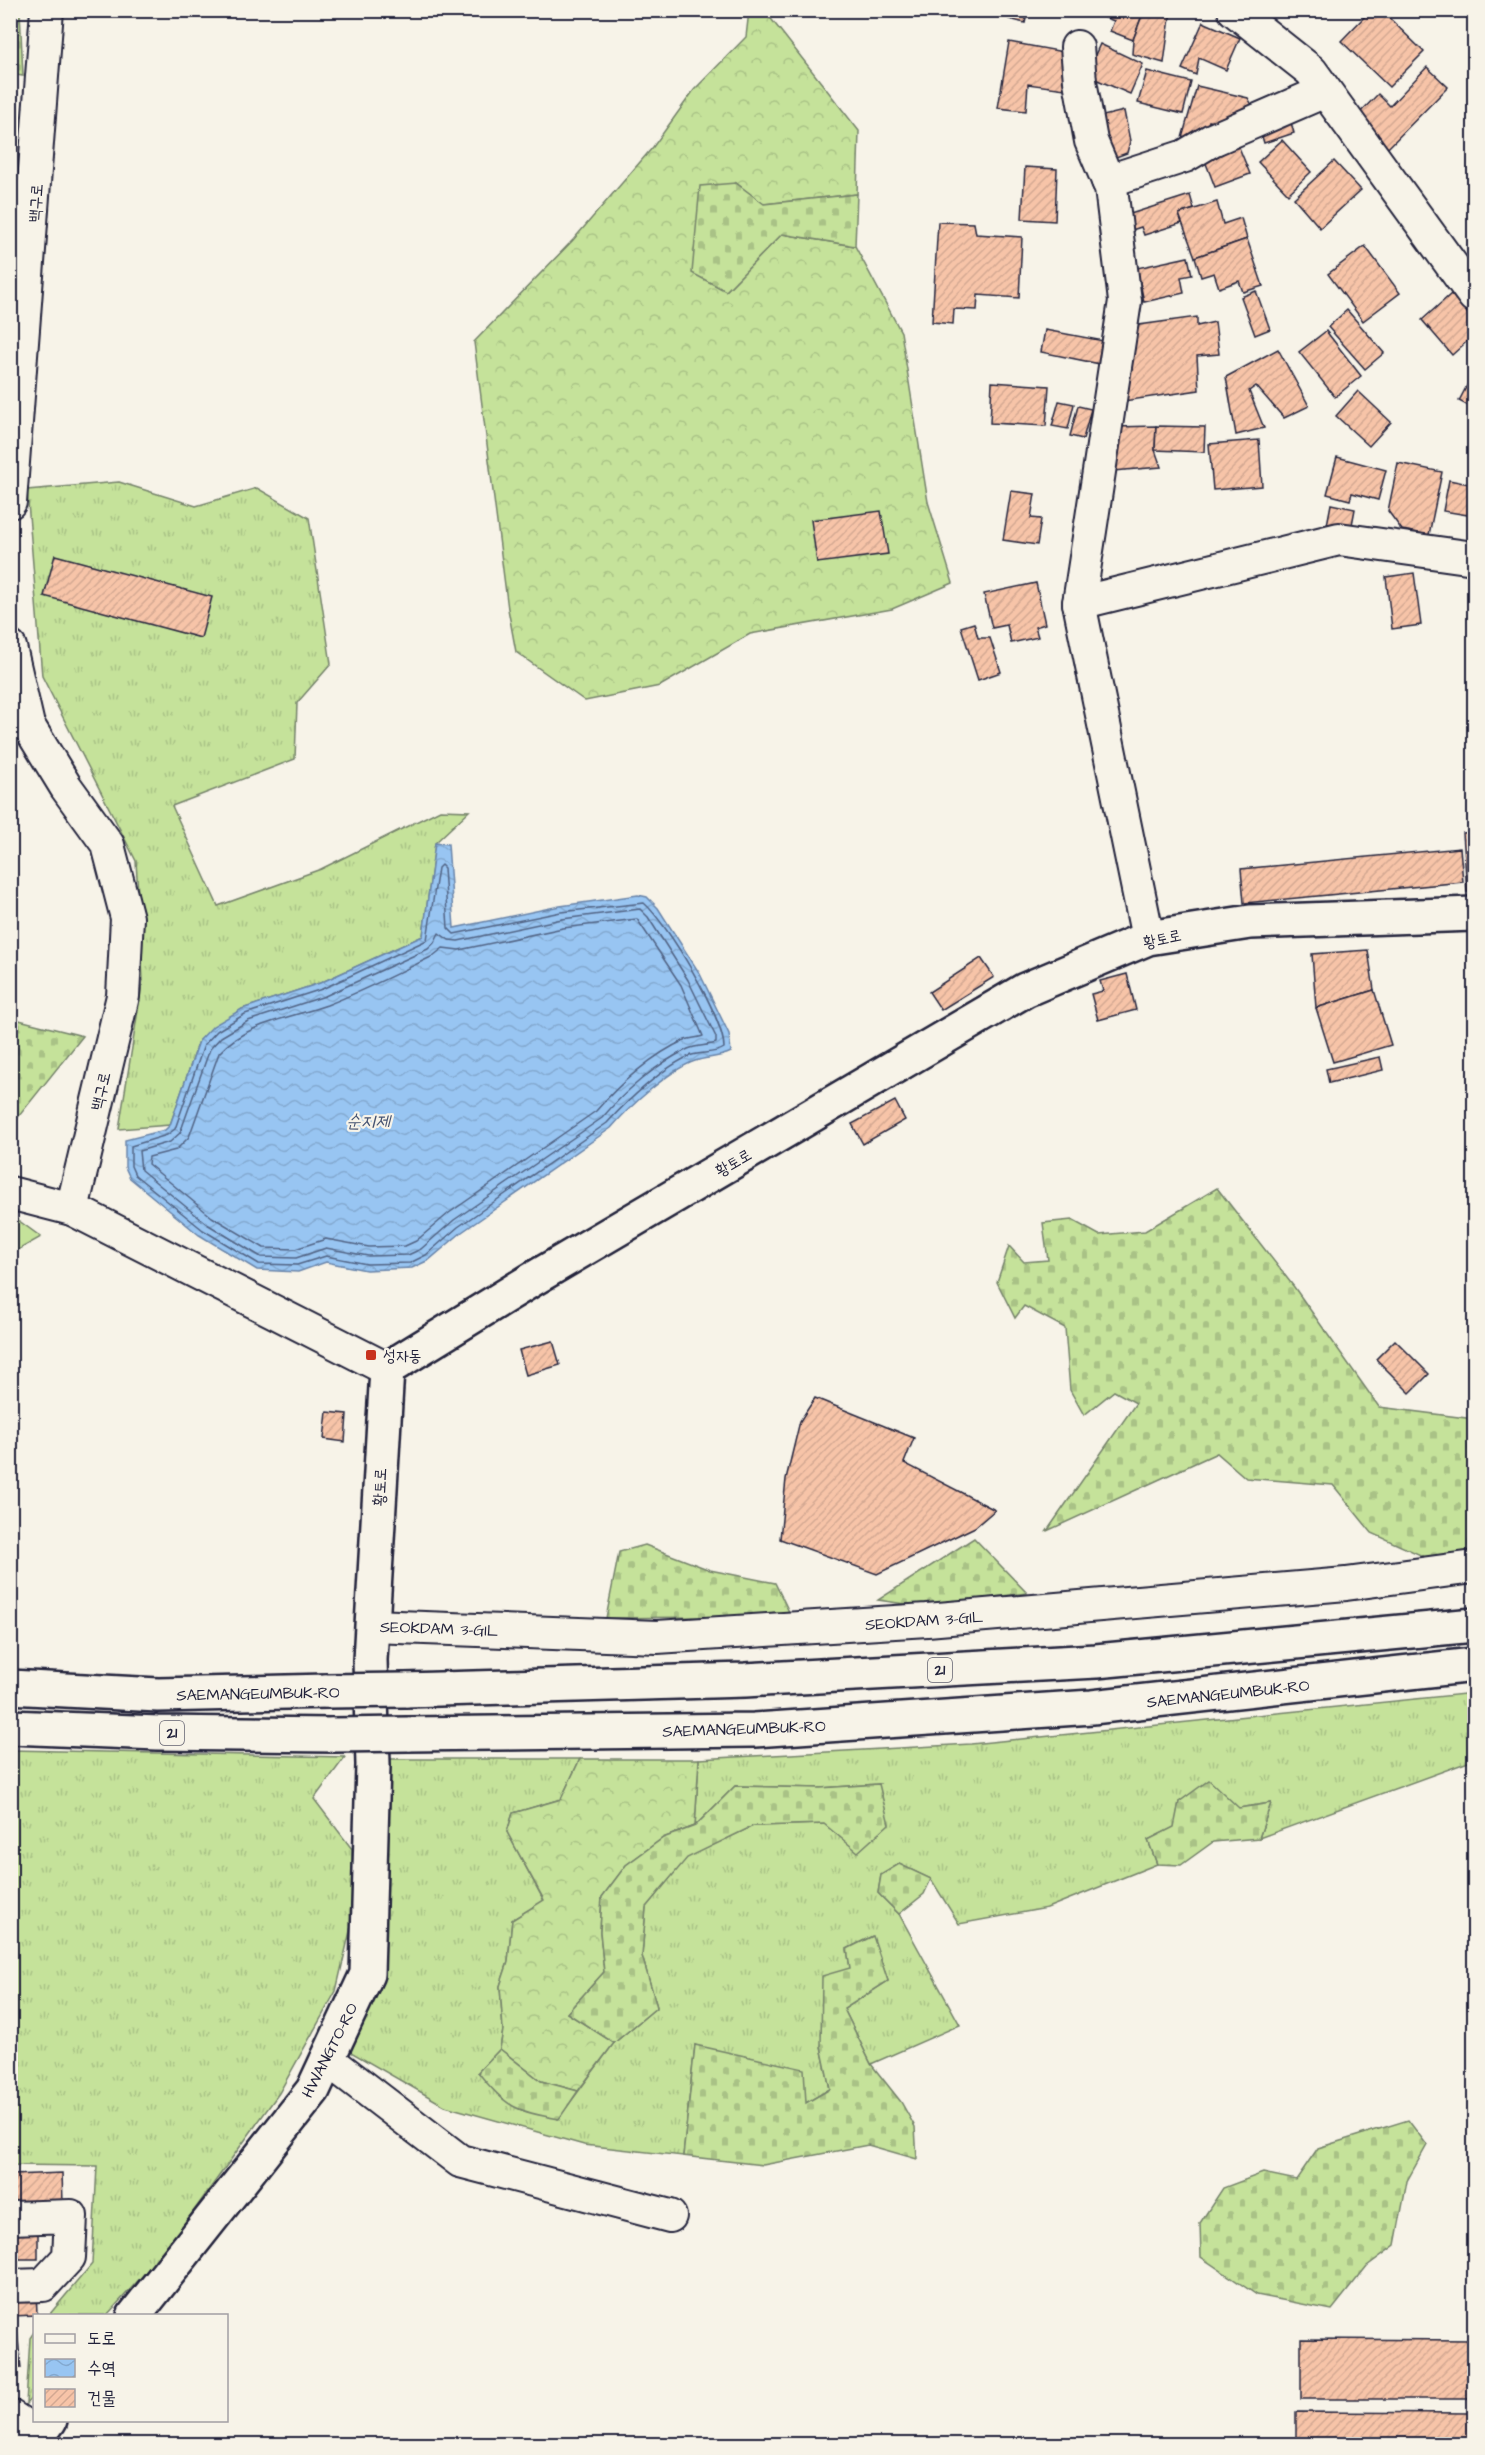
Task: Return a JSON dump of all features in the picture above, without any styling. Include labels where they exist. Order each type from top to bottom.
[{"type":"main road","name":"황토로","points":[[372,1626],[387,1369],[533,1279],[1025,990],[1148,938],[1250,922],[1474,914]]},
{"type":"main road","name":"SAEMANGEUMBUK-RO","points":[[10,1687],[159,1695],[745,1680],[1096,1661],[1474,1624]]},
{"type":"main road","name":"HWANGTO-RO","points":[[136,2314],[312,2090],[367,1974],[373,1765],[370,1660],[372,1626]]},
{"type":"main road","name":"SAEMANGEUMBUK-RO","points":[[10,1727],[158,1733],[333,1735],[765,1730],[1092,1707],[1474,1665]]},
{"type":"street","name":"백구로","points":[[10,502],[21,391],[47,10]]},
{"type":"street","points":[[1234,10],[1311,71],[1474,296]]},
{"type":"street","points":[[1077,46],[1080,81],[1092,141],[1108,181],[1125,301],[1079,603],[1148,938]]},
{"type":"street","points":[[1108,181],[1185,156],[1212,140],[1325,91]]},
{"type":"street","points":[[1079,603],[1339,539],[1474,558]]},
{"type":"street","name":"백구로","points":[[10,647],[28,725],[66,787],[108,845],[128,918],[123,996],[72,1209]]},
{"type":"street","points":[[10,1193],[72,1209],[387,1369]]},
{"type":"street","name":"SEOKDAM 3-GIL","points":[[372,1626],[657,1637],[927,1620],[1346,1584],[1474,1567]]},
{"type":"street","points":[[327,2060],[459,2161],[670,2217]]},
{"type":"street","points":[[10,2218],[71,2217],[69,2257],[43,2285],[10,2286]]},
{"type":"street","points":[[10,2416],[40,2433]]},
{"type":"green space","points":[[11,10],[20,11],[23,76],[11,74]]},
{"type":"green space","points":[[749,11],[765,11],[859,131],[857,194],[763,204],[736,183],[726,291],[782,234],[855,246],[901,332],[928,502],[953,583],[892,609],[750,634],[660,686],[585,701],[516,652],[508,609],[474,342],[573,240],[653,147],[694,90],[746,37]]},
{"type":"green space","points":[[736,183],[764,204],[857,194],[855,246],[782,234],[726,291],[692,273],[700,186]]},
{"type":"green space","points":[[119,482],[196,506],[257,488],[309,518],[331,664],[297,703],[295,759],[172,806],[218,906],[321,869],[440,810],[469,811],[435,843],[423,936],[320,983],[242,1009],[199,1041],[170,1125],[119,1129],[143,979],[136,861],[42,676],[27,490]]},
{"type":"green space","points":[[10,1018],[83,1036],[11,1126]]},
{"type":"green space","points":[[1217,1188],[1294,1287],[1379,1407],[1474,1419],[1474,1558],[1438,1563],[1372,1533],[1333,1485],[1246,1478],[1217,1453],[1047,1531],[1136,1403],[1114,1391],[1084,1415],[1070,1390],[1065,1328],[1024,1306],[1015,1318],[997,1282],[1009,1246],[1024,1262],[1048,1260],[1043,1223],[1072,1220],[1099,1235],[1145,1231]]},
{"type":"green space","points":[[11,1215],[41,1237],[10,1254]]},
{"type":"green space","points":[[974,1538],[1027,1593],[918,1606],[878,1600]]},
{"type":"green space","points":[[645,1545],[710,1570],[775,1583],[791,1616],[606,1618],[619,1552]]},
{"type":"green space","points":[[1474,1693],[1474,1760],[1259,1838],[1271,1803],[1239,1808],[1179,1802],[1175,1827],[1148,1840],[1157,1864],[1047,1908],[959,1924],[931,1879],[899,1864],[881,1875],[878,1893],[899,1914],[960,2025],[871,2064],[844,2009],[888,1981],[872,1936],[847,1949],[850,1968],[821,2046],[830,2089],[806,2103],[695,2045],[683,2156],[584,2145],[445,2106],[349,2051],[384,1956],[382,1807],[389,1759],[580,1759],[561,1799],[513,1813],[507,1832],[544,1901],[512,1920],[508,1962],[500,1986],[503,2030],[500,2049],[478,2072],[558,2119],[614,2043],[657,2007],[642,1956],[646,1907],[687,1857],[753,1826],[824,1824],[879,1784],[820,1788],[735,1786],[695,1826],[699,1759],[971,1744]]},
{"type":"green space","points":[[11,1750],[345,1757],[314,1799],[352,1849],[353,1918],[336,1991],[279,2093],[164,2252],[108,2314],[50,2314],[92,2264],[97,2166],[11,2165]]},
{"type":"green space","points":[[580,1759],[699,1759],[695,1826],[663,1838],[626,1865],[602,1897],[600,1932],[604,1972],[567,2013],[614,2043],[578,2091],[541,2081],[500,2049],[503,2030],[500,1986],[508,1962],[512,1920],[544,1900],[507,1832],[513,1813],[561,1799]]},
{"type":"green space","points":[[1209,1780],[1239,1808],[1271,1803],[1259,1838],[1213,1842],[1181,1865],[1157,1864],[1148,1840],[1174,1827],[1179,1802]]},
{"type":"green space","points":[[879,1784],[889,1824],[858,1852],[824,1824],[753,1826],[687,1858],[646,1907],[642,1956],[657,2007],[614,2043],[567,2013],[604,1972],[600,1932],[602,1897],[626,1865],[663,1838],[695,1826],[735,1786],[820,1788]]},
{"type":"green space","points":[[899,1864],[931,1879],[924,1894],[899,1914],[878,1893],[881,1875]]},
{"type":"green space","points":[[873,1936],[888,1981],[844,2009],[871,2064],[901,2102],[915,2127],[917,2159],[868,2145],[763,2165],[683,2156],[695,2045],[804,2069],[806,2103],[830,2089],[821,2046],[822,1976],[850,1968],[847,1949]]},
{"type":"green space","points":[[500,2049],[541,2081],[578,2091],[559,2119],[532,2114],[513,2106],[488,2084],[478,2072]]},
{"type":"green space","points":[[1408,2120],[1427,2145],[1407,2181],[1395,2245],[1367,2266],[1332,2310],[1257,2295],[1201,2257],[1200,2223],[1223,2188],[1263,2173],[1296,2180],[1318,2148]]},
{"type":"green space","points":[[33,2334],[33,2396],[26,2404],[30,2338]]},
{"type":"water","name":"순지제","points":[[435,843],[448,844],[454,928],[560,906],[638,895],[647,897],[658,908],[700,974],[729,1034],[731,1052],[695,1061],[673,1072],[639,1100],[611,1128],[462,1232],[429,1260],[412,1268],[366,1270],[326,1262],[298,1272],[257,1270],[199,1235],[130,1178],[125,1167],[125,1140],[165,1130],[170,1125],[199,1041],[213,1026],[242,1009],[320,983],[423,936]]},
{"type":"building","points":[[1012,10],[1028,10],[1025,23],[1009,19]]},
{"type":"building","points":[[1144,10],[1133,40],[1110,31],[1114,21],[1088,11]]},
{"type":"building","points":[[1144,10],[1171,10],[1164,63],[1132,54],[1133,40]]},
{"type":"building","points":[[1371,10],[1381,10],[1424,52],[1389,87],[1341,41]]},
{"type":"building","points":[[1203,22],[1240,38],[1226,70],[1199,58],[1196,75],[1182,69]]},
{"type":"building","points":[[1009,42],[1064,52],[1062,61],[1070,63],[1065,89],[1028,84],[1026,111],[998,108]]},
{"type":"building","points":[[1100,44],[1143,64],[1130,94],[1086,75]]},
{"type":"building","points":[[1427,67],[1448,87],[1384,152],[1352,121],[1378,94],[1390,106]]},
{"type":"building","points":[[1147,71],[1191,82],[1183,114],[1138,103]]},
{"type":"building","points":[[1197,86],[1248,98],[1256,112],[1230,126],[1209,121],[1202,141],[1180,145]]},
{"type":"building","points":[[1124,111],[1130,141],[1127,153],[1113,158],[1101,143],[1103,116]]},
{"type":"building","points":[[1290,119],[1294,133],[1264,143],[1260,130]]},
{"type":"building","points":[[1236,140],[1250,174],[1215,187],[1202,153]]},
{"type":"building","points":[[1282,140],[1311,172],[1288,194],[1258,162]]},
{"type":"building","points":[[1334,161],[1361,190],[1320,228],[1294,198]]},
{"type":"building","points":[[1025,167],[1057,169],[1055,221],[1022,219]]},
{"type":"building","points":[[1190,195],[1194,209],[1179,214],[1182,223],[1144,235],[1141,227],[1129,231],[1124,216]]},
{"type":"building","points":[[1217,202],[1223,224],[1241,218],[1247,239],[1195,257],[1179,214]]},
{"type":"building","points":[[938,222],[974,223],[976,234],[1022,237],[1019,298],[978,295],[977,310],[954,309],[953,324],[932,322]]},
{"type":"building","points":[[1247,239],[1263,286],[1243,292],[1239,281],[1219,288],[1214,273],[1201,277],[1195,257]]},
{"type":"building","points":[[1365,246],[1400,293],[1363,321],[1328,274]]},
{"type":"building","points":[[1188,257],[1192,275],[1181,277],[1184,293],[1144,302],[1137,268]]},
{"type":"building","points":[[1256,291],[1270,329],[1255,335],[1241,297]]},
{"type":"building","points":[[1451,294],[1474,321],[1474,335],[1452,355],[1422,320]]},
{"type":"building","points":[[1347,310],[1384,353],[1365,369],[1328,327]]},
{"type":"building","points":[[1197,317],[1197,326],[1215,322],[1219,354],[1197,356],[1199,390],[1124,401],[1121,379],[1139,325]]},
{"type":"building","points":[[1045,330],[1104,341],[1100,364],[1041,352]]},
{"type":"building","points":[[1326,331],[1361,376],[1335,397],[1299,352]]},
{"type":"building","points":[[1278,349],[1309,406],[1284,418],[1256,386],[1249,391],[1264,428],[1236,435],[1226,377]]},
{"type":"building","points":[[1474,372],[1474,409],[1459,401]]},
{"type":"building","points":[[992,382],[1049,386],[1046,426],[990,423]]},
{"type":"building","points":[[1358,391],[1391,422],[1369,446],[1336,416]]},
{"type":"building","points":[[1059,401],[1074,404],[1068,429],[1052,426]]},
{"type":"building","points":[[1078,406],[1091,409],[1083,439],[1070,436]]},
{"type":"building","points":[[1156,426],[1155,450],[1161,467],[1113,471],[1115,427]]},
{"type":"building","points":[[1156,426],[1205,427],[1204,452],[1155,450]]},
{"type":"building","points":[[1259,440],[1262,486],[1213,490],[1209,444]]},
{"type":"building","points":[[1337,457],[1386,470],[1378,500],[1352,493],[1350,500],[1327,494]]},
{"type":"building","points":[[1398,463],[1442,472],[1429,535],[1402,530],[1388,511]]},
{"type":"building","points":[[1449,480],[1474,485],[1474,516],[1443,511]]},
{"type":"building","points":[[1011,491],[1035,494],[1031,518],[1041,519],[1037,545],[1003,540]]},
{"type":"building","points":[[1331,504],[1355,509],[1351,530],[1327,525]]},
{"type":"building","points":[[881,511],[888,554],[817,563],[811,520]]},
{"type":"building","points":[[55,555],[212,597],[201,638],[44,596]]},
{"type":"building","points":[[1414,573],[1421,625],[1392,629],[1386,577]]},
{"type":"building","points":[[1036,583],[1045,624],[1035,627],[1038,637],[1011,643],[1007,625],[992,628],[984,594]]},
{"type":"building","points":[[974,623],[978,638],[990,638],[1001,672],[978,680],[961,627]]},
{"type":"building","points":[[1474,832],[1474,892],[1467,892],[1463,833]]},
{"type":"building","points":[[1460,848],[1463,882],[1244,903],[1241,869]]},
{"type":"building","points":[[1368,950],[1374,990],[1316,1008],[1312,954]]},
{"type":"building","points":[[981,958],[994,977],[941,1010],[929,992]]},
{"type":"building","points":[[1127,974],[1136,1010],[1098,1020],[1091,994],[1103,991],[1100,981]]},
{"type":"building","points":[[1374,990],[1391,1045],[1333,1062],[1316,1008]]},
{"type":"building","points":[[1380,1057],[1383,1070],[1329,1083],[1326,1069]]},
{"type":"building","points":[[895,1101],[905,1120],[863,1144],[852,1124]]},
{"type":"building","points":[[1395,1340],[1429,1374],[1410,1393],[1376,1359]]},
{"type":"building","points":[[553,1341],[560,1365],[526,1375],[519,1350]]},
{"type":"building","points":[[815,1398],[914,1438],[904,1463],[995,1510],[975,1527],[877,1574],[780,1539],[786,1479],[800,1421]]},
{"type":"building","points":[[327,1412],[347,1414],[345,1442],[324,1439]]},
{"type":"building","points":[[62,2173],[63,2204],[14,2205],[12,2175]]},
{"type":"building","points":[[10,2232],[38,2232],[38,2259],[10,2259]]},
{"type":"building","points":[[36,2287],[37,2314],[10,2316],[10,2288]]},
{"type":"building","points":[[17,2330],[21,2368],[10,2369],[10,2331]]},
{"type":"building","points":[[1301,2339],[1474,2340],[1474,2399],[1301,2399]]},
{"type":"building","points":[[1296,2412],[1474,2413],[1474,2444],[1296,2444]]},
{"type":"place","name":"성자동","points":[[371,1355]]}]
